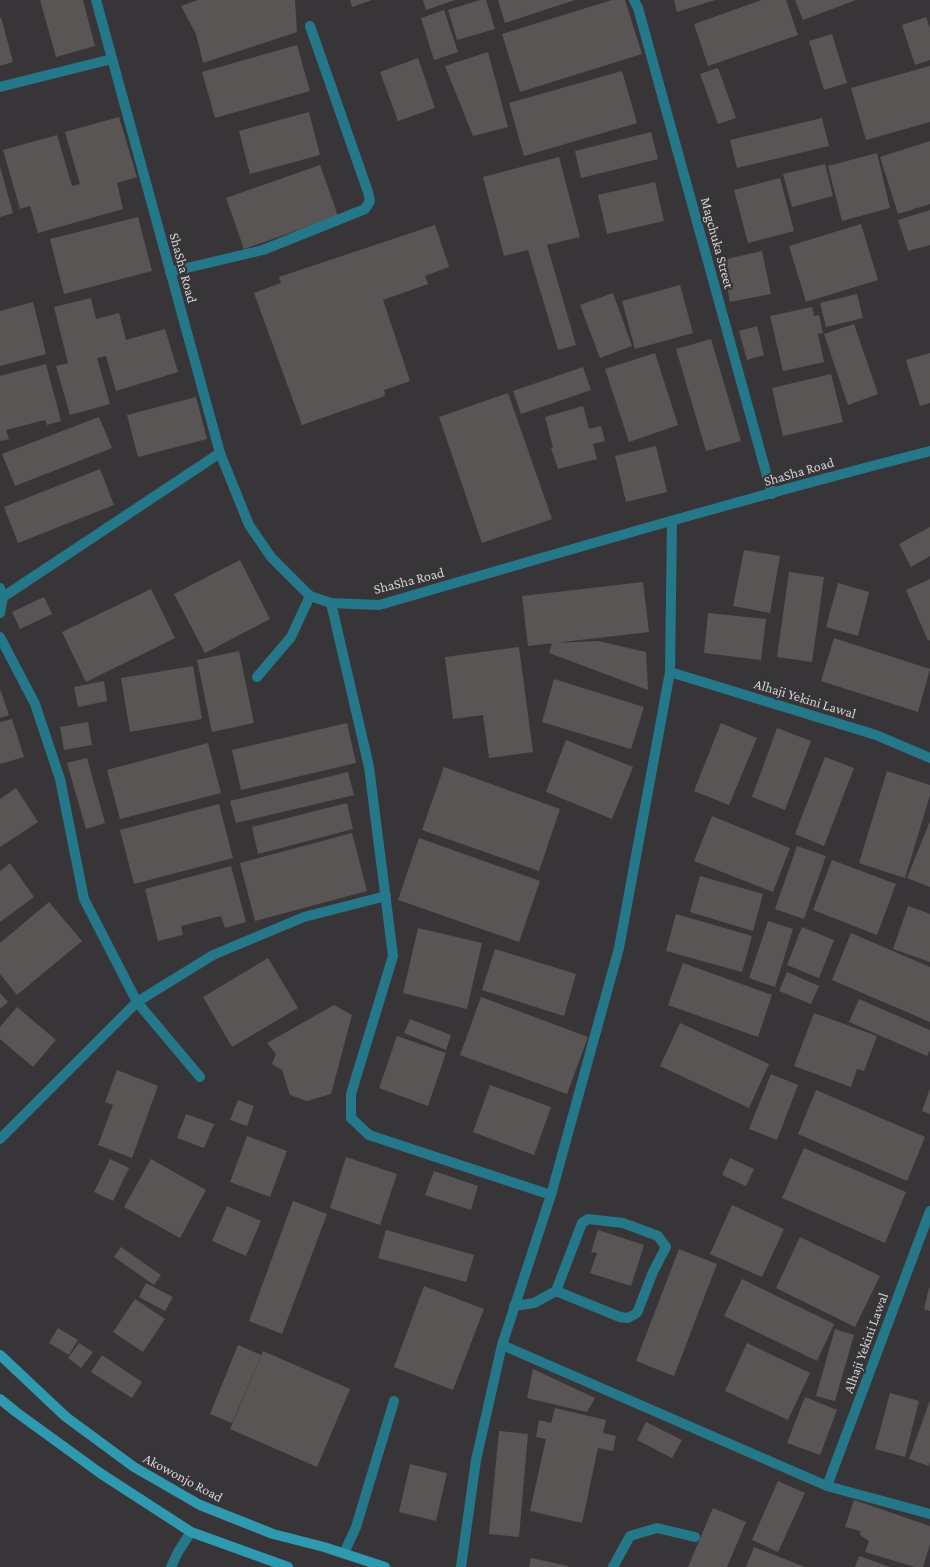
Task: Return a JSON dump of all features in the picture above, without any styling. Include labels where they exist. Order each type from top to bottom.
[{"type":"main road","name":"Akowonjo Road","points":[[0,1355],[66,1417],[134,1468],[200,1505],[273,1534],[344,1553],[385,1567]]},
{"type":"main road","points":[[0,1399],[100,1473],[191,1532],[288,1567]]},
{"type":"street","name":"ShaSha Road","points":[[96,0],[220,453],[249,525],[271,558],[310,596],[331,603],[379,605],[850,471],[930,451]]},
{"type":"street","name":"Magchuka Street","points":[[634,0],[638,8],[772,494]]},
{"type":"street","points":[[170,272],[263,250],[365,209],[370,201],[310,26]]},
{"type":"street","points":[[0,87],[112,59]]},
{"type":"street","points":[[0,613],[1,593],[220,453]]},
{"type":"street","points":[[461,1567],[476,1460],[502,1345],[551,1195],[619,948],[670,672],[672,521]]},
{"type":"street","points":[[258,677],[291,637],[310,596]]},
{"type":"street","points":[[331,603],[369,767],[393,956],[351,1094],[351,1118],[370,1135],[551,1195]]},
{"type":"street","points":[[0,637],[35,704],[60,780],[84,899],[137,1002],[200,1077]]},
{"type":"street","name":"Alhaji Yekini Lawal","points":[[670,672],[876,735],[930,758]]},
{"type":"street","points":[[0,1139],[137,1002],[213,955],[304,917],[386,896]]},
{"type":"street","name":"Alhaji Yekini Lawal","points":[[827,1486],[930,1211]]},
{"type":"street","points":[[514,1306],[534,1304],[556,1291],[582,1223],[588,1219],[623,1223],[658,1236],[666,1247],[653,1272],[637,1312],[628,1318],[620,1317],[556,1291]]},
{"type":"street","points":[[502,1345],[827,1486],[930,1514]]},
{"type":"street","points":[[344,1553],[356,1527],[394,1401]]},
{"type":"street","points":[[613,1567],[630,1536],[657,1528],[695,1537]]},
{"type":"street","points":[[171,1567],[191,1532]]},
{"type":"building","points":[[40,0],[83,0],[95,46],[56,57]]},
{"type":"building","points":[[198,0],[295,0],[297,32],[203,63],[196,34],[181,6]]},
{"type":"building","points":[[350,0],[372,0],[352,7]]},
{"type":"building","points":[[423,0],[455,0],[426,10]]},
{"type":"building","points":[[480,0],[486,0],[495,29],[457,40],[448,10]]},
{"type":"building","points":[[498,0],[575,0],[505,23]]},
{"type":"building","points":[[612,0],[625,0],[642,54],[520,92],[502,34]]},
{"type":"building","points":[[674,0],[715,0],[677,12]]},
{"type":"building","points":[[762,0],[786,0],[798,35],[708,66],[694,24]]},
{"type":"building","points":[[795,0],[856,0],[803,20]]},
{"type":"building","points":[[444,10],[458,52],[434,60],[421,18]]},
{"type":"building","points":[[926,17],[930,28],[930,60],[915,65],[902,25]]},
{"type":"building","points":[[0,18],[13,62],[0,66]]},
{"type":"building","points":[[832,34],[847,83],[824,90],[809,41]]},
{"type":"building","points":[[297,45],[310,91],[215,118],[202,72]]},
{"type":"building","points":[[488,52],[508,127],[473,136],[445,66]]},
{"type":"building","points":[[418,58],[435,108],[398,121],[380,72]]},
{"type":"building","points":[[930,66],[930,122],[866,140],[851,88]]},
{"type":"building","points":[[718,68],[736,118],[718,124],[700,74]]},
{"type":"building","points":[[622,71],[637,123],[524,156],[509,103]]},
{"type":"building","points":[[309,112],[320,155],[250,174],[239,131]]},
{"type":"building","points":[[119,117],[137,177],[117,183],[123,209],[38,233],[30,206],[20,209],[3,150],[57,135],[72,186],[80,184],[65,132]]},
{"type":"building","points":[[822,118],[829,146],[737,168],[730,140]]},
{"type":"building","points":[[651,132],[658,159],[581,178],[575,151]]},
{"type":"building","points":[[930,141],[930,204],[898,214],[880,157]]},
{"type":"building","points":[[877,153],[890,208],[842,221],[828,166]]},
{"type":"building","points":[[559,157],[580,237],[547,245],[576,345],[558,350],[528,250],[504,256],[483,177]]},
{"type":"building","points":[[825,164],[833,196],[792,207],[783,174]]},
{"type":"building","points":[[320,165],[338,216],[244,249],[226,198]]},
{"type":"building","points":[[0,167],[13,213],[0,217]]},
{"type":"building","points":[[780,178],[794,231],[748,243],[734,190]]},
{"type":"building","points":[[655,182],[664,221],[607,234],[598,195]]},
{"type":"building","points":[[930,210],[930,245],[908,251],[898,220]]},
{"type":"building","points":[[138,217],[152,271],[64,294],[50,239]]},
{"type":"building","points":[[861,224],[878,280],[806,302],[789,246]]},
{"type":"building","points":[[435,225],[449,267],[425,276],[428,284],[383,300],[410,381],[384,390],[385,396],[302,425],[254,293],[281,283],[279,277]]},
{"type":"building","points":[[762,251],[771,294],[730,302],[722,260]]},
{"type":"building","points":[[680,285],[693,333],[635,349],[622,301]]},
{"type":"building","points":[[613,293],[632,346],[600,358],[580,305]]},
{"type":"building","points":[[857,294],[863,318],[826,327],[820,303]]},
{"type":"building","points":[[91,298],[96,319],[119,313],[126,340],[165,329],[178,372],[116,391],[106,356],[97,358],[110,404],[70,415],[56,366],[68,363],[54,307]]},
{"type":"building","points":[[33,302],[46,354],[0,366],[0,311]]},
{"type":"building","points":[[812,307],[814,316],[819,315],[823,333],[818,334],[824,362],[783,371],[770,316]]},
{"type":"building","points":[[854,324],[878,394],[848,405],[824,334]]},
{"type":"building","points":[[757,326],[764,355],[747,360],[739,331]]},
{"type":"building","points":[[711,339],[741,441],[706,451],[676,349]]},
{"type":"building","points":[[655,353],[678,425],[629,442],[605,369]]},
{"type":"building","points":[[930,353],[930,403],[920,406],[906,360]]},
{"type":"building","points":[[46,364],[61,421],[47,425],[45,420],[6,430],[9,439],[0,441],[0,376]]},
{"type":"building","points":[[583,367],[591,390],[521,414],[513,391]]},
{"type":"building","points":[[831,374],[843,422],[783,436],[772,388]]},
{"type":"building","points":[[508,393],[552,519],[482,543],[439,417]]},
{"type":"building","points":[[196,397],[207,439],[138,457],[127,415]]},
{"type":"building","points":[[583,406],[589,429],[601,426],[605,441],[593,444],[597,459],[558,469],[551,448],[553,447],[545,417]]},
{"type":"building","points":[[99,417],[112,448],[15,486],[2,454]]},
{"type":"building","points":[[656,446],[667,492],[626,502],[615,456]]},
{"type":"building","points":[[100,469],[114,505],[18,543],[4,507]]},
{"type":"building","points":[[930,527],[930,556],[911,567],[899,544]]},
{"type":"building","points":[[744,550],[780,556],[770,613],[733,606]]},
{"type":"building","points":[[240,560],[270,619],[205,653],[174,594]]},
{"type":"building","points":[[789,572],[824,577],[812,662],[777,657]]},
{"type":"building","points":[[930,579],[930,640],[928,641],[906,590]]},
{"type":"building","points":[[643,582],[649,632],[528,646],[522,596]]},
{"type":"building","points":[[838,583],[869,592],[858,636],[826,627]]},
{"type":"building","points":[[151,589],[175,638],[86,682],[62,632]]},
{"type":"building","points":[[44,597],[52,614],[20,629],[12,612]]},
{"type":"building","points":[[708,613],[766,619],[761,660],[704,653]]},
{"type":"building","points":[[834,638],[930,669],[918,712],[821,681]]},
{"type":"building","points":[[598,641],[646,652],[648,690],[549,653],[552,643]]},
{"type":"building","points":[[519,647],[533,752],[489,758],[483,715],[453,719],[445,657]]},
{"type":"building","points":[[239,651],[254,723],[212,732],[197,660]]},
{"type":"building","points":[[193,666],[202,719],[130,732],[121,678]]},
{"type":"building","points":[[554,679],[644,707],[631,749],[542,722]]},
{"type":"building","points":[[104,681],[107,701],[78,707],[74,687]]},
{"type":"building","points":[[0,689],[9,715],[0,718]]},
{"type":"building","points":[[12,719],[24,757],[0,764],[0,722]]},
{"type":"building","points":[[88,722],[92,745],[64,750],[60,727]]},
{"type":"building","points":[[347,723],[356,763],[241,790],[232,750]]},
{"type":"building","points":[[721,723],[757,738],[729,805],[694,791]]},
{"type":"building","points":[[777,728],[811,741],[785,810],[752,797]]},
{"type":"building","points":[[566,740],[633,767],[612,819],[546,792]]},
{"type":"building","points":[[208,743],[221,793],[120,819],[107,770]]},
{"type":"building","points":[[825,757],[854,768],[824,846],[795,834]]},
{"type":"building","points":[[87,758],[105,823],[86,829],[67,763]]},
{"type":"building","points":[[444,767],[560,809],[539,871],[422,830]]},
{"type":"building","points":[[887,771],[930,785],[930,795],[905,878],[859,863]]},
{"type":"building","points":[[348,772],[354,795],[236,823],[230,801]]},
{"type":"building","points":[[16,788],[38,822],[0,847],[0,799]]},
{"type":"building","points":[[347,803],[353,829],[258,854],[252,827]]},
{"type":"building","points":[[219,804],[233,858],[134,884],[120,830]]},
{"type":"building","points":[[712,816],[790,848],[773,892],[694,861]]},
{"type":"building","points":[[930,821],[930,887],[907,878]]},
{"type":"building","points":[[352,833],[367,891],[255,921],[240,863]]},
{"type":"building","points":[[419,838],[540,881],[519,942],[398,900]]},
{"type":"building","points":[[797,846],[826,856],[804,919],[775,909]]},
{"type":"building","points":[[832,860],[896,884],[877,935],[813,910]]},
{"type":"building","points":[[10,863],[34,897],[0,922],[0,871]]},
{"type":"building","points":[[231,866],[246,922],[225,928],[221,916],[181,926],[183,935],[158,941],[145,889]]},
{"type":"building","points":[[700,876],[763,894],[753,931],[690,912]]},
{"type":"building","points":[[49,902],[82,941],[17,995],[0,974],[0,943]]},
{"type":"building","points":[[908,906],[930,914],[930,962],[893,949]]},
{"type":"building","points":[[676,914],[752,936],[742,972],[666,951]]},
{"type":"building","points":[[768,921],[793,929],[775,987],[749,978]]},
{"type":"building","points":[[802,927],[834,940],[819,978],[787,965]]},
{"type":"building","points":[[418,928],[482,943],[467,1009],[403,993]]},
{"type":"building","points":[[851,933],[930,967],[930,1022],[832,980]]},
{"type":"building","points":[[495,949],[576,974],[564,1016],[482,990]]},
{"type":"building","points":[[268,958],[298,1008],[232,1047],[203,997]]},
{"type":"building","points":[[683,963],[772,995],[758,1037],[668,1005]]},
{"type":"building","points":[[787,972],[819,986],[811,1004],[779,991]]},
{"type":"building","points":[[0,993],[8,1002],[0,1009]]},
{"type":"building","points":[[481,997],[588,1037],[567,1094],[460,1055]]},
{"type":"building","points":[[859,999],[930,1030],[930,1050],[927,1056],[849,1022]]},
{"type":"building","points":[[334,1005],[352,1015],[331,1094],[307,1101],[290,1095],[282,1070],[272,1064],[276,1054],[267,1043]]},
{"type":"building","points":[[17,1007],[56,1040],[33,1067],[0,1039],[0,1027]]},
{"type":"building","points":[[814,1013],[877,1036],[864,1071],[857,1069],[851,1087],[794,1066]]},
{"type":"building","points":[[410,1019],[451,1035],[446,1050],[404,1033]]},
{"type":"building","points":[[680,1023],[769,1064],[749,1108],[660,1066]]},
{"type":"building","points":[[397,1036],[446,1053],[428,1106],[379,1088]]},
{"type":"building","points":[[117,1070],[158,1086],[132,1158],[98,1145],[113,1105],[105,1102]]},
{"type":"building","points":[[771,1074],[798,1085],[777,1140],[749,1129]]},
{"type":"building","points":[[490,1085],[551,1107],[534,1155],[473,1132]]},
{"type":"building","points":[[930,1088],[930,1114],[922,1111]]},
{"type":"building","points":[[816,1090],[925,1137],[907,1181],[798,1134]]},
{"type":"building","points":[[238,1100],[254,1106],[247,1126],[230,1120]]},
{"type":"building","points":[[186,1114],[214,1124],[204,1148],[177,1138]]},
{"type":"building","points":[[247,1136],[287,1151],[270,1197],[230,1182]]},
{"type":"building","points":[[804,1148],[906,1192],[885,1243],[782,1198]]},
{"type":"building","points":[[346,1157],[397,1174],[380,1225],[330,1208]]},
{"type":"building","points":[[730,1158],[754,1169],[746,1186],[722,1175]]},
{"type":"building","points":[[110,1159],[129,1168],[113,1201],[94,1192]]},
{"type":"building","points":[[151,1159],[206,1190],[180,1238],[124,1207]]},
{"type":"building","points":[[434,1171],[478,1186],[471,1210],[425,1195]]},
{"type":"building","points":[[293,1201],[327,1214],[282,1334],[249,1321]]},
{"type":"building","points":[[732,1205],[784,1229],[762,1277],[710,1254]]},
{"type":"building","points":[[227,1206],[261,1221],[246,1256],[212,1241]]},
{"type":"building","points":[[386,1230],[474,1255],[466,1282],[378,1258]]},
{"type":"building","points":[[598,1230],[644,1245],[631,1286],[590,1273],[597,1253],[591,1252]]},
{"type":"building","points":[[800,1237],[880,1276],[855,1327],[776,1288]]},
{"type":"building","points":[[121,1247],[161,1275],[154,1285],[114,1257]]},
{"type":"building","points":[[679,1249],[717,1264],[674,1376],[636,1361]]},
{"type":"building","points":[[742,1279],[834,1324],[817,1361],[724,1316]]},
{"type":"building","points":[[146,1283],[173,1297],[165,1311],[139,1297]]},
{"type":"building","points":[[424,1286],[484,1309],[453,1390],[394,1367]]},
{"type":"building","points":[[930,1288],[930,1311],[924,1309]]},
{"type":"building","points":[[135,1299],[165,1319],[143,1352],[113,1332]]},
{"type":"building","points":[[58,1328],[78,1340],[69,1355],[49,1343]]},
{"type":"building","points":[[835,1329],[854,1335],[835,1401],[816,1396]]},
{"type":"building","points":[[79,1343],[93,1352],[81,1368],[68,1358]]},
{"type":"building","points":[[747,1343],[810,1373],[788,1420],[725,1391]]},
{"type":"building","points":[[238,1345],[261,1355],[232,1423],[210,1414]]},
{"type":"building","points":[[263,1351],[350,1389],[317,1467],[230,1429]]},
{"type":"building","points":[[102,1355],[142,1382],[132,1398],[91,1372]]},
{"type":"building","points":[[533,1369],[595,1398],[587,1412],[527,1398]]},
{"type":"building","points":[[890,1393],[919,1401],[905,1457],[875,1449]]},
{"type":"building","points":[[805,1397],[837,1410],[820,1455],[787,1443]]},
{"type":"building","points":[[930,1400],[930,1461],[929,1466],[909,1459]]},
{"type":"building","points":[[555,1408],[606,1420],[603,1433],[616,1436],[613,1451],[598,1448],[582,1523],[530,1511],[546,1439],[536,1437],[539,1420],[551,1423]]},
{"type":"building","points":[[646,1422],[682,1440],[672,1458],[637,1440]]},
{"type":"building","points":[[499,1431],[528,1434],[519,1537],[489,1534]]},
{"type":"building","points":[[410,1464],[447,1473],[436,1521],[399,1512]]},
{"type":"building","points":[[778,1481],[805,1493],[778,1552],[752,1540]]},
{"type":"building","points":[[854,1500],[930,1526],[930,1544],[923,1567],[915,1567],[865,1552],[869,1541],[860,1535],[860,1531],[845,1527]]},
{"type":"building","points":[[713,1508],[746,1522],[727,1567],[688,1567]]},
{"type":"building","points":[[754,1547],[805,1567],[746,1567]]},
{"type":"building","points":[[859,1556],[890,1567],[855,1567]]},
{"type":"building","points":[[531,1558],[568,1566],[568,1567],[529,1567]]}]
